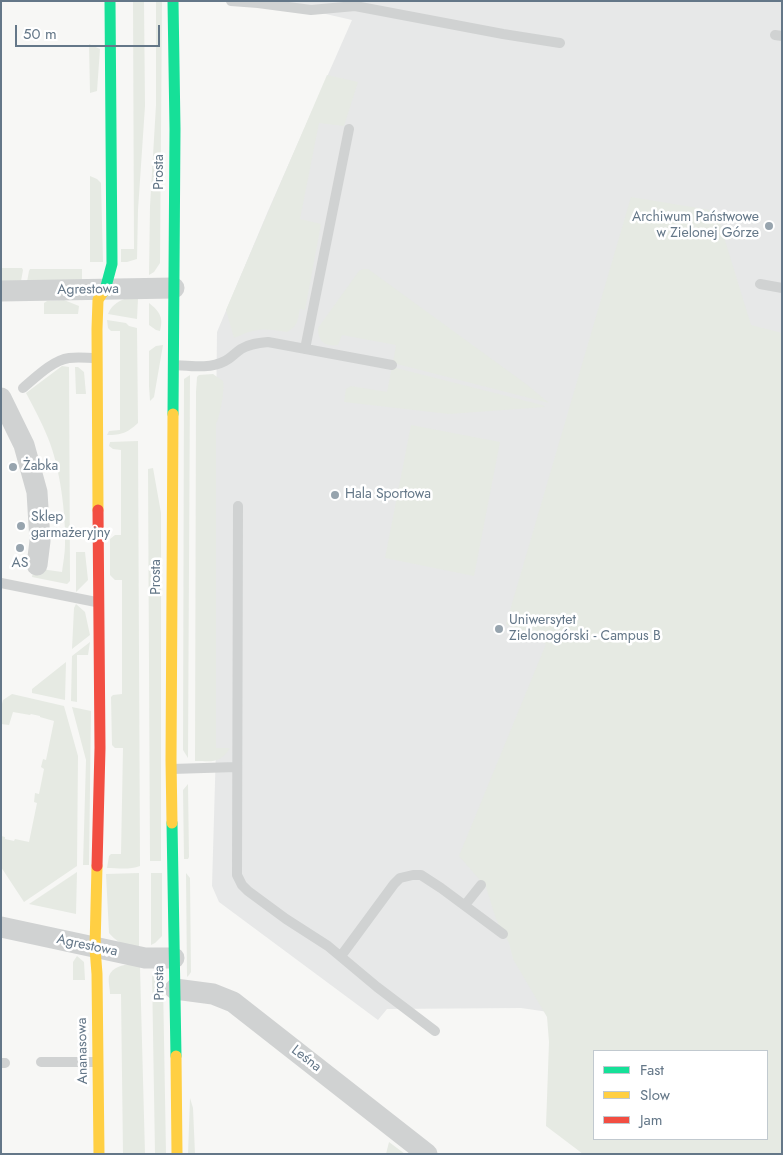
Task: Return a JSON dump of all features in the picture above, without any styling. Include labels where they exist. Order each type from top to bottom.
[{"type":"street","points":[[95,948],[100,758],[97,445],[98,300],[105,290],[112,264],[110,1]]},
{"type":"street","name":"Prosta","points":[[174,1],[175,129],[171,768],[177,1154]]},
{"type":"street","name":"Agrestowa","points":[[1,291],[174,288]]},
{"type":"street","points":[[1,398],[24,445],[37,492],[40,542],[38,565]]},
{"type":"street","name":"Agrestowa","points":[[1,927],[145,958],[174,958]]},
{"type":"street","name":"Ananasowa","points":[[95,948],[99,1154]]},
{"type":"street","name":"Leśna","points":[[175,989],[214,994],[233,1002],[427,1154]]},
{"type":"lane","points":[[231,1],[311,10],[355,6],[503,34],[560,42]]},
{"type":"lane","points":[[305,349],[349,129]]},
{"type":"lane","points":[[760,284],[782,288]]},
{"type":"lane","points":[[173,365],[197,367],[215,365],[254,343],[268,342],[392,365]]},
{"type":"lane","points":[[23,388],[60,360],[68,358],[98,358]]},
{"type":"lane","points":[[238,506],[237,875],[242,885],[286,919],[328,946],[376,987],[435,1032]]},
{"type":"lane","points":[[1,583],[100,603]]},
{"type":"lane","points":[[171,768],[236,767]]},
{"type":"lane","points":[[341,956],[394,884],[400,878],[412,875],[421,875],[503,934]]},
{"type":"lane","points":[[464,905],[481,885]]},
{"type":"lane","points":[[41,1062],[98,1062]]},
{"type":"shaded area","points":[[133,1],[144,1],[145,106],[138,210],[137,259],[121,262],[121,249],[134,249]]},
{"type":"shaded area","points":[[156,1],[162,1],[160,263],[154,272],[149,275],[150,206],[156,105]]},
{"type":"shaded area","name":"Uniwersytet Zielonogórski - Campus B","points":[[269,1],[782,1],[782,1046],[521,1008],[387,1009],[378,1020],[219,902],[212,886],[216,748],[215,510],[217,332],[352,20]]},
{"type":"shaded area","points":[[89,44],[100,49],[97,91],[90,93]]},
{"type":"shaded area","points":[[327,75],[358,82],[344,126],[319,123],[300,219],[321,224],[305,310],[300,309],[296,325],[287,332],[260,330],[248,332],[234,338],[226,310]]},
{"type":"shaded area","points":[[90,176],[101,183],[103,262],[90,262]]},
{"type":"shaded area","points":[[631,197],[716,211],[751,325],[782,333],[782,1154],[583,1154],[546,1126],[549,1042],[547,1017],[513,959],[509,943],[496,919],[486,887],[459,856],[546,644],[506,624]]},
{"type":"shaded area","points":[[1,268],[22,268],[21,281],[1,282]]},
{"type":"shaded area","points":[[30,269],[82,269],[82,282],[27,282]]},
{"type":"shaded area","points":[[368,269],[526,384],[549,403],[393,363],[396,345],[342,335],[338,345],[329,345],[323,342],[319,336],[318,328],[359,271]]},
{"type":"shaded area","points":[[124,299],[138,299],[137,319],[108,314],[114,305]]},
{"type":"shaded area","points":[[64,300],[79,306],[78,314],[44,314],[44,303],[47,301]]},
{"type":"shaded area","points":[[149,303],[160,315],[160,331],[149,325]]},
{"type":"shaded area","points":[[107,320],[126,323],[137,328],[138,423],[124,433],[112,435],[107,435],[109,431],[120,430],[120,331],[111,331],[108,328]]},
{"type":"shaded area","points":[[163,345],[154,397],[150,401],[149,351],[156,346]]},
{"type":"shaded area","points":[[62,366],[69,367],[70,581],[67,584],[32,577],[34,568],[62,572],[65,533],[63,505],[56,463],[46,432],[26,393]]},
{"type":"shaded area","points":[[75,367],[84,372],[86,394],[76,394]]},
{"type":"shaded area","points":[[392,367],[545,407],[449,414],[344,402],[346,389],[351,386],[387,392]]},
{"type":"shaded area","points":[[213,374],[223,381],[222,403],[216,424],[216,748],[230,748],[219,759],[195,761],[196,392],[197,377],[199,375]]},
{"type":"shaded area","points":[[190,375],[188,758],[183,750],[184,379]]},
{"type":"shaded area","points":[[411,425],[500,442],[474,576],[385,558]]},
{"type":"shaded area","points":[[138,441],[140,866],[107,868],[111,854],[121,854],[123,748],[115,748],[112,745],[111,697],[122,694],[122,580],[115,580],[110,575],[110,539],[115,535],[121,535],[121,450],[113,449],[109,446],[110,442]]},
{"type":"shaded area","points":[[153,468],[161,513],[161,861],[150,861],[148,469]]},
{"type":"shaded area","points":[[76,552],[85,552],[88,580],[76,592]]},
{"type":"shaded area","points":[[76,604],[85,612],[90,635],[72,649],[74,608]]},
{"type":"shaded area","points":[[90,642],[88,655],[77,655],[77,702],[71,701],[72,656]]},
{"type":"shaded area","points":[[66,662],[65,700],[32,693],[32,689]]},
{"type":"shaded area","points":[[12,694],[64,706],[78,756],[77,866],[24,902],[1,867],[1,836],[14,841],[15,839],[29,842],[37,803],[34,802],[35,793],[39,794],[44,769],[41,767],[43,759],[46,760],[54,721],[31,714],[13,712],[9,725],[1,724],[3,700]]},
{"type":"shaded area","points":[[72,707],[91,711],[89,865],[83,865],[86,760]]},
{"type":"shaded area","points":[[188,784],[189,857],[184,859],[183,790]]},
{"type":"shaded area","points":[[77,872],[76,914],[29,904]]},
{"type":"shaded area","points":[[139,873],[139,947],[122,943],[109,933],[106,874]]},
{"type":"shaded area","points":[[151,873],[162,873],[162,936],[151,945]]},
{"type":"shaded area","points":[[186,873],[190,878],[191,972],[187,977]]},
{"type":"shaded area","points":[[77,956],[84,962],[85,980],[73,980],[73,962]]},
{"type":"shaded area","points":[[131,964],[140,967],[145,1154],[123,1154],[121,994],[110,994],[109,983],[109,976],[113,970]]},
{"type":"shaded area","points":[[152,972],[163,981],[166,1154],[155,1154]]},
{"type":"shaded area","points":[[190,1098],[193,1108],[195,1154],[188,1154]]},
{"type":"shaded area","points":[[389,1142],[405,1154],[386,1154]]},
{"type":"traffic: fast","points":[[103,292],[112,264],[110,1]]},
{"type":"traffic: fast","points":[[173,1],[175,129],[173,414]]},
{"type":"traffic: fast","points":[[172,823],[176,1056]]},
{"type":"traffic: slow","points":[[98,510],[97,329],[98,300],[103,292]]},
{"type":"traffic: slow","points":[[172,823],[173,414]]},
{"type":"traffic: slow","points":[[97,866],[95,948],[99,1154]]},
{"type":"traffic: slow","points":[[176,1056],[177,1154]]},
{"type":"traffic: jam","points":[[97,866],[100,748],[98,510]]},
{"type":"place","name":"Archiwum Państwowe w Zielonej Górze","points":[[769,226]]},
{"type":"place","name":"Żabka","points":[[13,467]]},
{"type":"place","name":"Hala Sportowa","points":[[335,495]]},
{"type":"place","name":"Sklep garmażeryjny","points":[[21,526]]},
{"type":"place","name":"AS","points":[[20,548]]},
{"type":"place","name":"Uniwersytet Zielonogórski - Campus B","points":[[499,629]]}]
